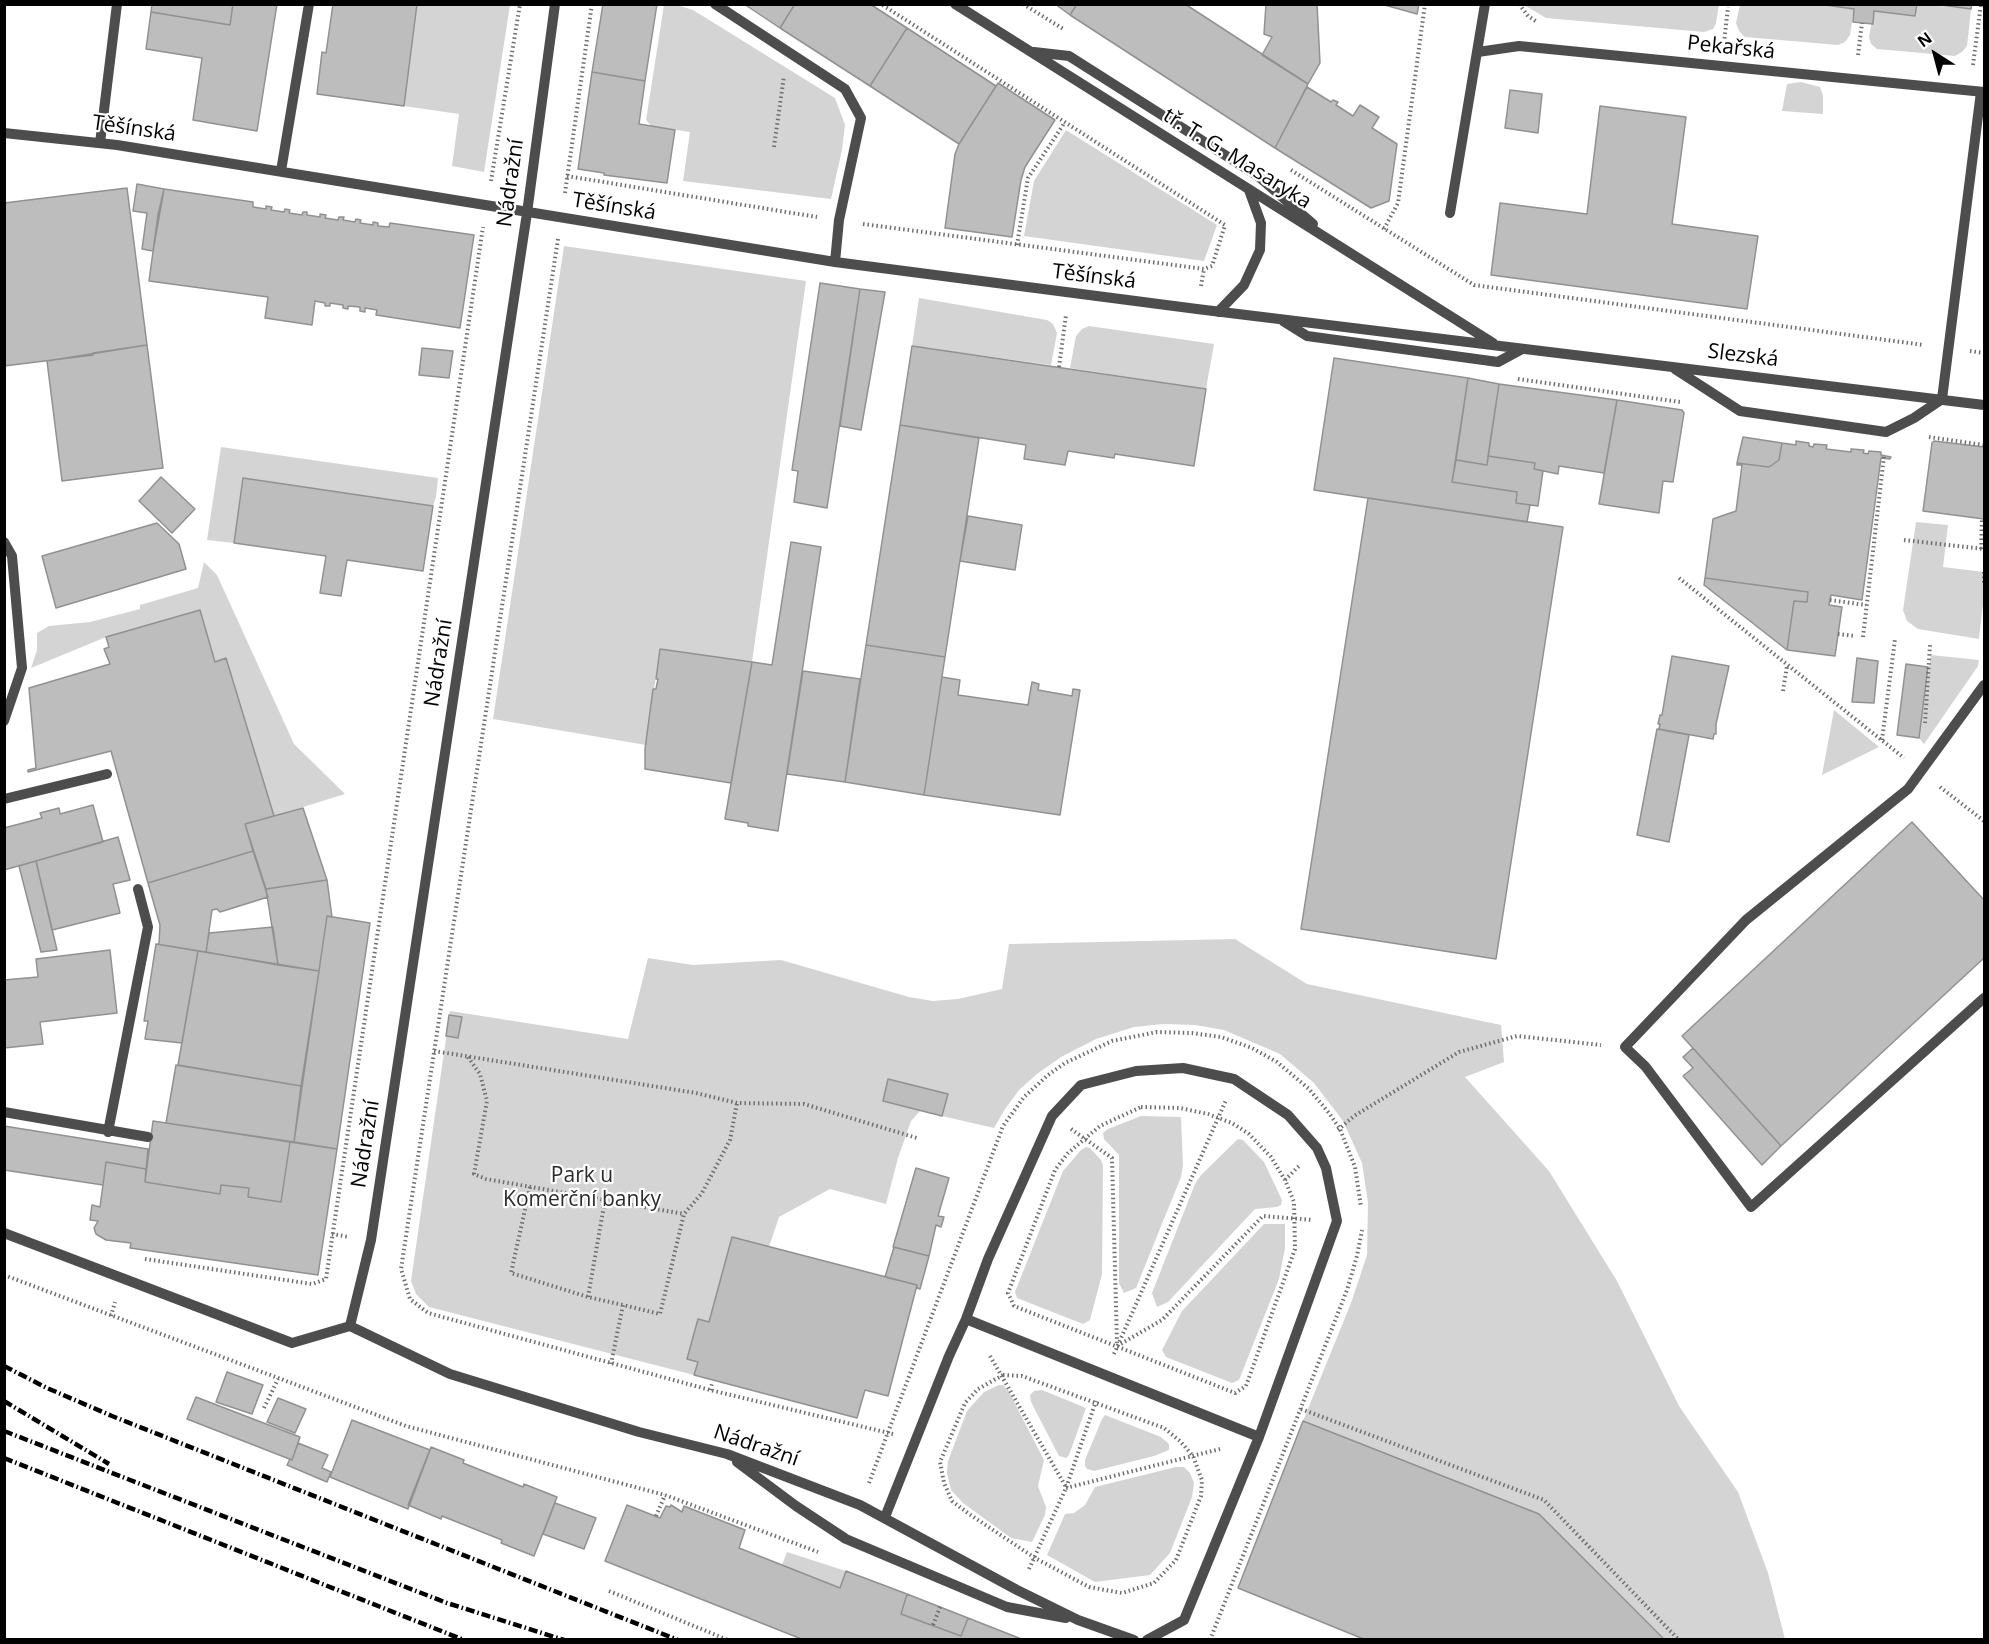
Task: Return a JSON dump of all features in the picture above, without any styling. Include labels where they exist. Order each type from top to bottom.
[{"type":"street","points":[[100,143],[117,4]]},
{"type":"street","points":[[281,171],[309,4]]},
{"type":"street","name":"Nádražní","points":[[555,4],[527,213],[371,1240],[350,1326],[450,1374],[639,1432],[727,1455],[860,1505],[1017,1590],[1078,1620],[1134,1640]]},
{"type":"street","points":[[715,4],[845,89],[861,118],[839,220],[835,262]]},
{"type":"street","name":"tř. T. G. Masaryka","points":[[955,4],[1497,346]]},
{"type":"street","points":[[1450,213],[1485,4]]},
{"type":"street","name":"Pekařská","points":[[1478,52],[1519,46],[1983,92],[1942,399]]},
{"type":"street","points":[[1030,52],[1069,56],[1258,176],[1341,248]]},
{"type":"street","name":"Těšínská","points":[[4,133],[100,143],[281,171],[835,262],[1497,346]]},
{"type":"street","points":[[1218,312],[1244,285],[1260,250],[1261,223],[1249,190]]},
{"type":"street","points":[[1279,319],[1307,336],[1498,362],[1522,349]]},
{"type":"street","name":"Slezská","points":[[1497,346],[1984,405]]},
{"type":"street","points":[[1672,367],[1740,411],[1886,432],[1914,418],[1942,399]]},
{"type":"street","points":[[4,542],[12,556],[22,668],[4,721]]},
{"type":"street","points":[[1984,684],[1908,789],[1746,920],[1625,1047],[1645,1066],[1751,1207],[1984,998]]},
{"type":"street","points":[[4,799],[107,774]]},
{"type":"street","points":[[108,1132],[148,927],[138,889]]},
{"type":"street","points":[[885,1517],[966,1319],[988,1259],[1052,1116],[1081,1085],[1136,1071],[1183,1068],[1234,1079],[1288,1115],[1317,1148],[1326,1168],[1336,1221],[1260,1437],[1184,1620],[1147,1640]]},
{"type":"street","points":[[4,1112],[108,1132],[148,1137]]},
{"type":"street","points":[[4,1233],[292,1343],[350,1326]]},
{"type":"street","points":[[966,1319],[1260,1437]]},
{"type":"street","points":[[727,1455],[796,1506],[846,1539],[1007,1607],[1078,1620]]},
{"type":"path","points":[[111,1316],[131,1257],[312,1284],[326,1279],[487,204],[520,4]]},
{"type":"path","points":[[592,4],[401,1269],[410,1299],[428,1313],[710,1390],[889,1432]]},
{"type":"path","points":[[567,176],[839,220],[1017,245],[1204,269],[1212,266],[1225,225],[881,4]]},
{"type":"path","points":[[1023,4],[1073,35]]},
{"type":"path","points":[[1384,229],[1398,203],[1425,4]]},
{"type":"path","points":[[1973,65],[1981,4]]},
{"type":"path","points":[[1724,43],[1728,8]]},
{"type":"path","points":[[1858,55],[1862,23]]},
{"type":"path","points":[[774,147],[787,51]]},
{"type":"path","points":[[1017,245],[1028,178],[1065,122]]},
{"type":"path","points":[[1284,165],[1474,285],[1984,353]]},
{"type":"path","points":[[1059,367],[1070,293]]},
{"type":"path","points":[[1863,637],[1886,446]]},
{"type":"path","points":[[1904,540],[1983,549],[1982,519]]},
{"type":"path","points":[[1984,572],[1984,585]]},
{"type":"path","points":[[1679,578],[1984,821]]},
{"type":"path","points":[[1830,600],[1866,605]]},
{"type":"path","points":[[1838,634],[1855,636]]},
{"type":"path","points":[[1882,741],[1895,639]]},
{"type":"path","points":[[1925,725],[1930,645]]},
{"type":"path","points":[[1783,691],[1787,666]]},
{"type":"path","points":[[860,1505],[1003,1126],[1024,1097],[1065,1063],[1112,1041],[1157,1032],[1221,1037],[1252,1048],[1277,1062],[1309,1089],[1340,1129],[1355,1167],[1361,1210]]},
{"type":"path","points":[[1354,1116],[1460,1052],[1517,1036],[1625,1047]]},
{"type":"path","points":[[434,1052],[696,1092],[737,1104],[804,1104],[917,1138]]},
{"type":"path","points":[[468,1057],[480,1074],[487,1101],[474,1174],[486,1179],[684,1214]]},
{"type":"path","points":[[1035,1558],[1066,1488],[1105,1375],[1220,1118],[1234,1079]]},
{"type":"path","points":[[1024,1097],[1112,1158],[1117,1347]]},
{"type":"path","points":[[530,1186],[511,1273],[588,1297],[660,1314],[684,1214],[702,1193],[730,1140],[737,1104]]},
{"type":"path","points":[[1141,1107],[1180,1108],[1220,1118],[1249,1134],[1271,1157],[1285,1180],[1294,1202],[1295,1249],[1246,1386],[1235,1393],[1014,1306],[1008,1293],[1055,1170],[1084,1138],[1114,1118],[1141,1107]]},
{"type":"path","points":[[588,1297],[605,1200]]},
{"type":"path","points":[[1117,1347],[1162,1320],[1263,1216],[1336,1221],[1362,1228],[1347,1290],[1210,1640]]},
{"type":"path","points":[[4,1275],[406,1426],[665,1495],[837,1559],[846,1539]]},
{"type":"path","points":[[938,1297],[966,1319],[1003,1375],[1066,1488]]},
{"type":"path","points":[[611,1364],[622,1305]]},
{"type":"path","points":[[1003,1375],[1022,1376],[1164,1428],[1180,1440],[1193,1456],[1202,1480],[1201,1496],[1176,1560],[1154,1583],[1122,1593],[1089,1587],[1035,1558],[952,1501],[944,1483],[940,1462],[965,1403],[978,1389],[1003,1375]]},
{"type":"path","points":[[264,1408],[278,1379]]},
{"type":"path","points":[[710,1390],[712,1384]]},
{"type":"path","points":[[1301,1408],[1544,1500],[1679,1640]]},
{"type":"path","points":[[1066,1488],[1260,1437]]},
{"type":"path","points":[[656,1516],[665,1495]]},
{"type":"path","points":[[609,1592],[728,1640]]},
{"type":"path","points":[[933,1625],[943,1599]]},
{"type":"green space","points":[[1818,4],[1854,9],[1850,35],[1845,42],[1838,45],[1745,37],[1739,31],[1736,23],[1740,5]]},
{"type":"green space","points":[[1917,4],[1971,9],[1967,46],[1962,52],[1955,56],[1877,49],[1871,44],[1869,37],[1874,11],[1915,16]]},
{"type":"green space","points":[[417,5],[510,5],[484,172],[452,166],[459,114],[404,106]]},
{"type":"green space","points":[[664,5],[677,5],[693,10],[835,98],[845,125],[831,199],[683,181],[690,132],[651,126],[646,120]]},
{"type":"green space","points":[[1524,5],[1719,5],[1713,29],[1704,32],[1546,18]]},
{"type":"green space","points":[[1801,82],[1820,87],[1823,95],[1823,114],[1782,111],[1787,84]]},
{"type":"green space","points":[[1066,130],[1217,225],[1204,261],[1024,236],[1034,181]]},
{"type":"green space","points":[[564,246],[806,281],[752,662],[660,649],[646,745],[493,719]]},
{"type":"green space","points":[[919,298],[1047,320],[1053,324],[1057,333],[1051,365],[912,346]]},
{"type":"green space","points":[[1089,326],[1214,344],[1206,389],[1070,368],[1076,336],[1082,329]]},
{"type":"green space","points":[[221,447],[438,478],[436,497],[433,506],[243,478],[234,543],[207,540]]},
{"type":"green space","points":[[1916,522],[1948,525],[1943,567],[1984,572],[1979,639],[1918,629],[1907,621],[1903,610]]},
{"type":"green space","points":[[204,562],[217,575],[294,744],[345,794],[274,816],[226,659],[215,662],[200,611],[106,637],[31,668],[37,650],[37,633],[49,626],[90,622],[140,609],[140,605],[198,588]]},
{"type":"green space","points":[[1931,655],[1979,660],[1978,666],[1924,744],[1919,738]]},
{"type":"green space","points":[[1834,710],[1879,747],[1822,775]]},
{"type":"green space","name":"Park u Komerční banky","points":[[1235,939],[1307,984],[1501,1025],[1504,1062],[1465,1077],[1549,1171],[1617,1281],[1679,1406],[1738,1492],[1768,1573],[1785,1639],[1665,1639],[1539,1514],[1303,1421],[1351,1303],[1367,1255],[1368,1203],[1362,1163],[1343,1121],[1314,1083],[1280,1054],[1224,1030],[1195,1025],[1163,1024],[1134,1027],[1096,1039],[1061,1057],[1037,1074],[1019,1090],[994,1128],[942,1116],[948,1094],[888,1079],[883,1101],[920,1111],[911,1121],[886,1204],[830,1189],[779,1217],[769,1247],[732,1237],[709,1322],[698,1319],[687,1359],[698,1362],[694,1375],[429,1307],[416,1294],[411,1281],[450,1011],[628,1039],[648,958],[693,965],[781,960],[909,997],[933,1001],[958,999],[1002,989],[1009,944]]},
{"type":"green space","points":[[1141,1116],[1181,1117],[1183,1166],[1181,1177],[1136,1288],[1124,1293],[1119,1283],[1119,1155],[1104,1139],[1103,1133]]},
{"type":"green space","points":[[1238,1139],[1243,1140],[1264,1162],[1282,1200],[1281,1205],[1255,1209],[1168,1302],[1157,1307],[1152,1293],[1195,1184],[1201,1175]]},
{"type":"green space","points":[[1086,1147],[1090,1148],[1103,1165],[1102,1274],[1090,1320],[1083,1324],[1017,1298],[1015,1292],[1063,1171]]},
{"type":"green space","points":[[1264,1224],[1285,1224],[1285,1248],[1279,1279],[1239,1380],[1232,1383],[1166,1357],[1162,1350],[1182,1311]]},
{"type":"green space","points":[[1003,1385],[1008,1390],[1044,1460],[1038,1486],[1046,1507],[1045,1515],[1032,1542],[1011,1538],[963,1503],[951,1490],[947,1473],[948,1461],[967,1411],[984,1392]]},
{"type":"green space","points":[[1042,1390],[1086,1408],[1066,1458],[1059,1456],[1031,1402],[1030,1395],[1034,1391]]},
{"type":"green space","points":[[1105,1415],[1161,1437],[1169,1444],[1169,1450],[1094,1471],[1087,1469],[1085,1460]]},
{"type":"green space","points":[[1184,1467],[1190,1473],[1194,1483],[1192,1497],[1170,1553],[1150,1575],[1095,1582],[1047,1555],[1065,1514],[1074,1513],[1085,1505],[1095,1487]]},
{"type":"green space","points":[[787,1552],[846,1571],[840,1588],[782,1565]]},
{"type":"building","points":[[152,4],[233,4],[230,25],[151,12]]},
{"type":"building","points":[[233,4],[277,4],[257,131],[193,120],[202,58],[146,49],[151,12],[230,25]]},
{"type":"building","points":[[333,4],[417,4],[404,106],[317,94],[322,52],[326,53]]},
{"type":"building","points":[[603,4],[657,4],[645,81],[592,72]]},
{"type":"building","points":[[744,4],[795,4],[780,28]]},
{"type":"building","points":[[795,4],[870,4],[907,28],[870,86],[780,28]]},
{"type":"building","points":[[1055,4],[1077,4],[1070,15]]},
{"type":"building","points":[[1077,4],[1185,4],[1308,84],[1275,148],[1070,15]]},
{"type":"building","points":[[1266,4],[1317,4],[1320,63],[1308,84],[1262,55],[1272,37],[1264,34]]},
{"type":"building","points":[[1381,4],[1419,4],[1417,14]]},
{"type":"building","points":[[1818,4],[1917,4],[1915,16],[1874,11],[1873,24],[1853,22],[1854,9]]},
{"type":"building","points":[[1933,4],[1972,4],[1971,9]]},
{"type":"building","points":[[907,28],[996,86],[959,144],[870,86]]},
{"type":"building","points":[[592,72],[645,81],[639,124],[675,130],[667,183],[604,175],[604,173],[578,169]]},
{"type":"building","points":[[998,83],[1055,120],[1025,167],[1012,237],[945,228],[955,154]]},
{"type":"building","points":[[1307,87],[1331,102],[1333,100],[1338,102],[1336,105],[1353,116],[1360,105],[1379,117],[1372,128],[1397,144],[1389,201],[1371,208],[1275,148]]},
{"type":"building","points":[[1510,90],[1542,94],[1538,133],[1505,128]]},
{"type":"building","points":[[1600,106],[1686,117],[1672,224],[1758,236],[1747,309],[1491,275],[1500,203],[1587,214]]},
{"type":"building","points":[[137,184],[164,189],[153,251],[142,249],[147,213],[133,211]]},
{"type":"building","points":[[127,188],[147,345],[93,353],[93,355],[4,366],[4,203]]},
{"type":"building","points":[[164,189],[253,202],[253,207],[266,209],[266,206],[272,207],[271,210],[284,212],[285,209],[290,210],[289,213],[302,215],[303,212],[307,212],[307,215],[320,217],[320,214],[326,215],[325,218],[338,220],[339,217],[344,217],[343,220],[355,222],[356,219],[361,220],[360,223],[373,225],[373,222],[378,223],[378,226],[389,227],[390,223],[474,235],[460,328],[376,315],[377,310],[365,308],[365,312],[360,311],[360,307],[348,306],[348,309],[343,308],[343,305],[330,303],[330,306],[325,306],[325,303],[315,301],[312,325],[265,318],[268,297],[149,281]]},
{"type":"building","points":[[820,283],[860,289],[827,508],[794,502],[798,471],[792,470]]},
{"type":"building","points":[[860,289],[885,292],[861,430],[840,426]]},
{"type":"building","points":[[147,345],[163,468],[62,481],[47,361]]},
{"type":"building","points":[[912,346],[1206,389],[1194,466],[1115,454],[1114,458],[1068,451],[1065,465],[1024,459],[1026,445],[900,425]]},
{"type":"building","points":[[422,348],[453,351],[449,378],[419,375]]},
{"type":"building","points":[[1334,358],[1468,378],[1452,482],[1517,492],[1516,503],[1530,505],[1527,522],[1314,490]]},
{"type":"building","points":[[1468,378],[1499,384],[1487,465],[1456,460]]},
{"type":"building","points":[[1499,384],[1617,400],[1604,473],[1559,466],[1558,474],[1534,469],[1535,463],[1488,456]]},
{"type":"building","points":[[1617,400],[1682,410],[1684,413],[1673,482],[1663,481],[1659,513],[1599,504]]},
{"type":"building","points":[[900,425],[979,438],[945,657],[866,645]]},
{"type":"building","points":[[1743,437],[1782,443],[1779,460],[1769,467],[1737,463]]},
{"type":"building","points":[[1796,441],[1809,443],[1809,446],[1813,447],[1814,444],[1827,445],[1826,449],[1851,452],[1851,449],[1864,450],[1863,453],[1868,454],[1869,451],[1881,452],[1881,455],[1891,457],[1890,459],[1881,458],[1862,600],[1831,595],[1829,605],[1842,607],[1835,656],[1787,650],[1794,601],[1807,602],[1808,592],[1705,578],[1713,519],[1736,511],[1742,465],[1737,465],[1737,463],[1769,467],[1779,460],[1782,443],[1796,445]]},
{"type":"building","points":[[1934,441],[1984,447],[1984,519],[1923,511]]},
{"type":"building","points":[[1488,456],[1535,463],[1534,469],[1543,471],[1538,506],[1516,503],[1517,492],[1452,482],[1456,460],[1487,465]]},
{"type":"building","points":[[161,477],[195,509],[172,533],[139,501]]},
{"type":"building","points":[[243,478],[433,506],[423,571],[347,560],[341,596],[320,593],[326,556],[234,543]]},
{"type":"building","points":[[1368,498],[1563,527],[1496,959],[1301,929]]},
{"type":"building","points":[[968,516],[1022,525],[1015,570],[960,561]]},
{"type":"building","points":[[157,523],[179,544],[186,569],[56,608],[42,556]]},
{"type":"building","points":[[791,542],[821,547],[778,831],[725,819],[752,662],[772,665]]},
{"type":"building","points":[[1705,578],[1808,592],[1807,602],[1794,601],[1787,650],[1704,585]]},
{"type":"building","points":[[200,610],[215,662],[226,658],[274,816],[245,824],[253,851],[148,883],[111,751],[28,772],[36,768],[29,688],[110,664],[104,649],[109,647],[106,637]]},
{"type":"building","points":[[866,645],[945,657],[924,795],[845,782]]},
{"type":"building","points":[[660,649],[752,662],[731,783],[645,769],[645,749],[653,689],[656,689],[658,679],[656,679]]},
{"type":"building","points":[[1672,656],[1729,666],[1716,724],[1716,734],[1713,739],[1659,729],[1660,724],[1658,724],[1660,715],[1662,715]]},
{"type":"building","points":[[1857,658],[1878,661],[1874,703],[1852,702]]},
{"type":"building","points":[[1906,664],[1928,667],[1919,738],[1897,735]]},
{"type":"building","points":[[803,671],[860,679],[845,782],[787,774]]},
{"type":"building","points":[[942,677],[960,680],[958,695],[1028,705],[1032,682],[1039,684],[1038,690],[1072,696],[1073,689],[1080,690],[1060,815],[924,795]]},
{"type":"building","points":[[1657,729],[1689,735],[1669,842],[1637,835]]},
{"type":"building","points":[[93,805],[103,842],[4,870],[4,828],[42,818],[40,813],[59,808],[60,814]]},
{"type":"building","points":[[303,808],[327,880],[266,889],[245,824]]},
{"type":"building","points":[[1912,822],[1984,900],[1984,958],[1781,1146],[1682,1036]]},
{"type":"building","points":[[118,837],[130,880],[113,884],[120,913],[52,930],[36,861]]},
{"type":"building","points":[[253,851],[268,897],[220,912],[217,909],[212,910],[206,952],[156,944],[159,944],[160,925],[148,883]]},
{"type":"building","points":[[36,861],[57,950],[41,952],[19,866]]},
{"type":"building","points":[[327,880],[332,917],[327,916],[319,971],[278,965],[266,889]]},
{"type":"building","points":[[327,916],[370,923],[337,1149],[294,1142]]},
{"type":"building","points":[[273,927],[278,965],[206,952],[209,933]]},
{"type":"building","points":[[156,944],[198,951],[182,1043],[145,1039],[148,1021],[144,1021]]},
{"type":"building","points":[[110,950],[117,1013],[40,1022],[43,1044],[4,1048],[4,980],[38,977],[36,959]]},
{"type":"building","points":[[198,951],[319,971],[301,1086],[178,1065]]},
{"type":"building","points":[[449,1015],[462,1017],[458,1038],[446,1036]]},
{"type":"building","points":[[1693,1048],[1781,1146],[1762,1165],[1683,1076],[1693,1068],[1683,1057]]},
{"type":"building","points":[[176,1065],[301,1086],[294,1142],[166,1123]]},
{"type":"building","points":[[888,1079],[948,1094],[942,1116],[883,1101]]},
{"type":"building","points":[[153,1121],[290,1142],[281,1202],[248,1197],[249,1188],[221,1185],[220,1194],[145,1182]]},
{"type":"building","points":[[4,1126],[148,1149],[146,1169],[106,1162],[103,1185],[4,1170]]},
{"type":"building","points":[[290,1142],[337,1149],[318,1275],[130,1248],[131,1243],[106,1240],[96,1234],[94,1228],[98,1221],[90,1220],[92,1205],[100,1207],[106,1162],[146,1169],[145,1182],[220,1194],[221,1185],[249,1188],[248,1197],[281,1202]]},
{"type":"building","points":[[916,1168],[949,1178],[938,1216],[944,1217],[941,1227],[936,1225],[929,1256],[893,1247]]},
{"type":"building","points":[[732,1237],[917,1285],[888,1396],[865,1390],[857,1418],[694,1375],[698,1362],[687,1359],[698,1319],[709,1322]]},
{"type":"building","points":[[894,1247],[929,1256],[920,1289],[917,1285],[885,1277]]},
{"type":"building","points":[[227,1372],[263,1385],[252,1414],[216,1402]]},
{"type":"building","points":[[196,1397],[300,1437],[292,1460],[187,1419]]},
{"type":"building","points":[[278,1398],[306,1409],[295,1433],[267,1422]]},
{"type":"building","points":[[352,1420],[430,1450],[408,1509],[330,1477]]},
{"type":"building","points":[[1303,1421],[1539,1514],[1665,1640],[1366,1640],[1238,1588]]},
{"type":"building","points":[[298,1443],[328,1455],[322,1468],[331,1472],[327,1482],[287,1465],[290,1459],[292,1460]]},
{"type":"building","points":[[431,1447],[464,1460],[463,1463],[523,1487],[524,1484],[557,1497],[534,1556],[501,1543],[502,1540],[408,1505]]},
{"type":"building","points":[[555,1503],[596,1518],[584,1549],[543,1534]]},
{"type":"building","points":[[627,1505],[660,1518],[666,1506],[671,1505],[682,1512],[684,1506],[745,1530],[739,1548],[840,1588],[846,1571],[907,1594],[901,1614],[961,1636],[968,1618],[1024,1640],[804,1640],[605,1561]]},
{"type":"building","points":[[907,1594],[968,1618],[961,1636],[901,1614]]},
{"type":"railway","points":[[4,1366],[47,1388],[112,1416],[678,1640]]},
{"type":"railway","points":[[4,1401],[109,1464]]},
{"type":"railway","points":[[4,1431],[447,1603],[564,1640]]},
{"type":"railway","points":[[4,1458],[464,1640]]}]
